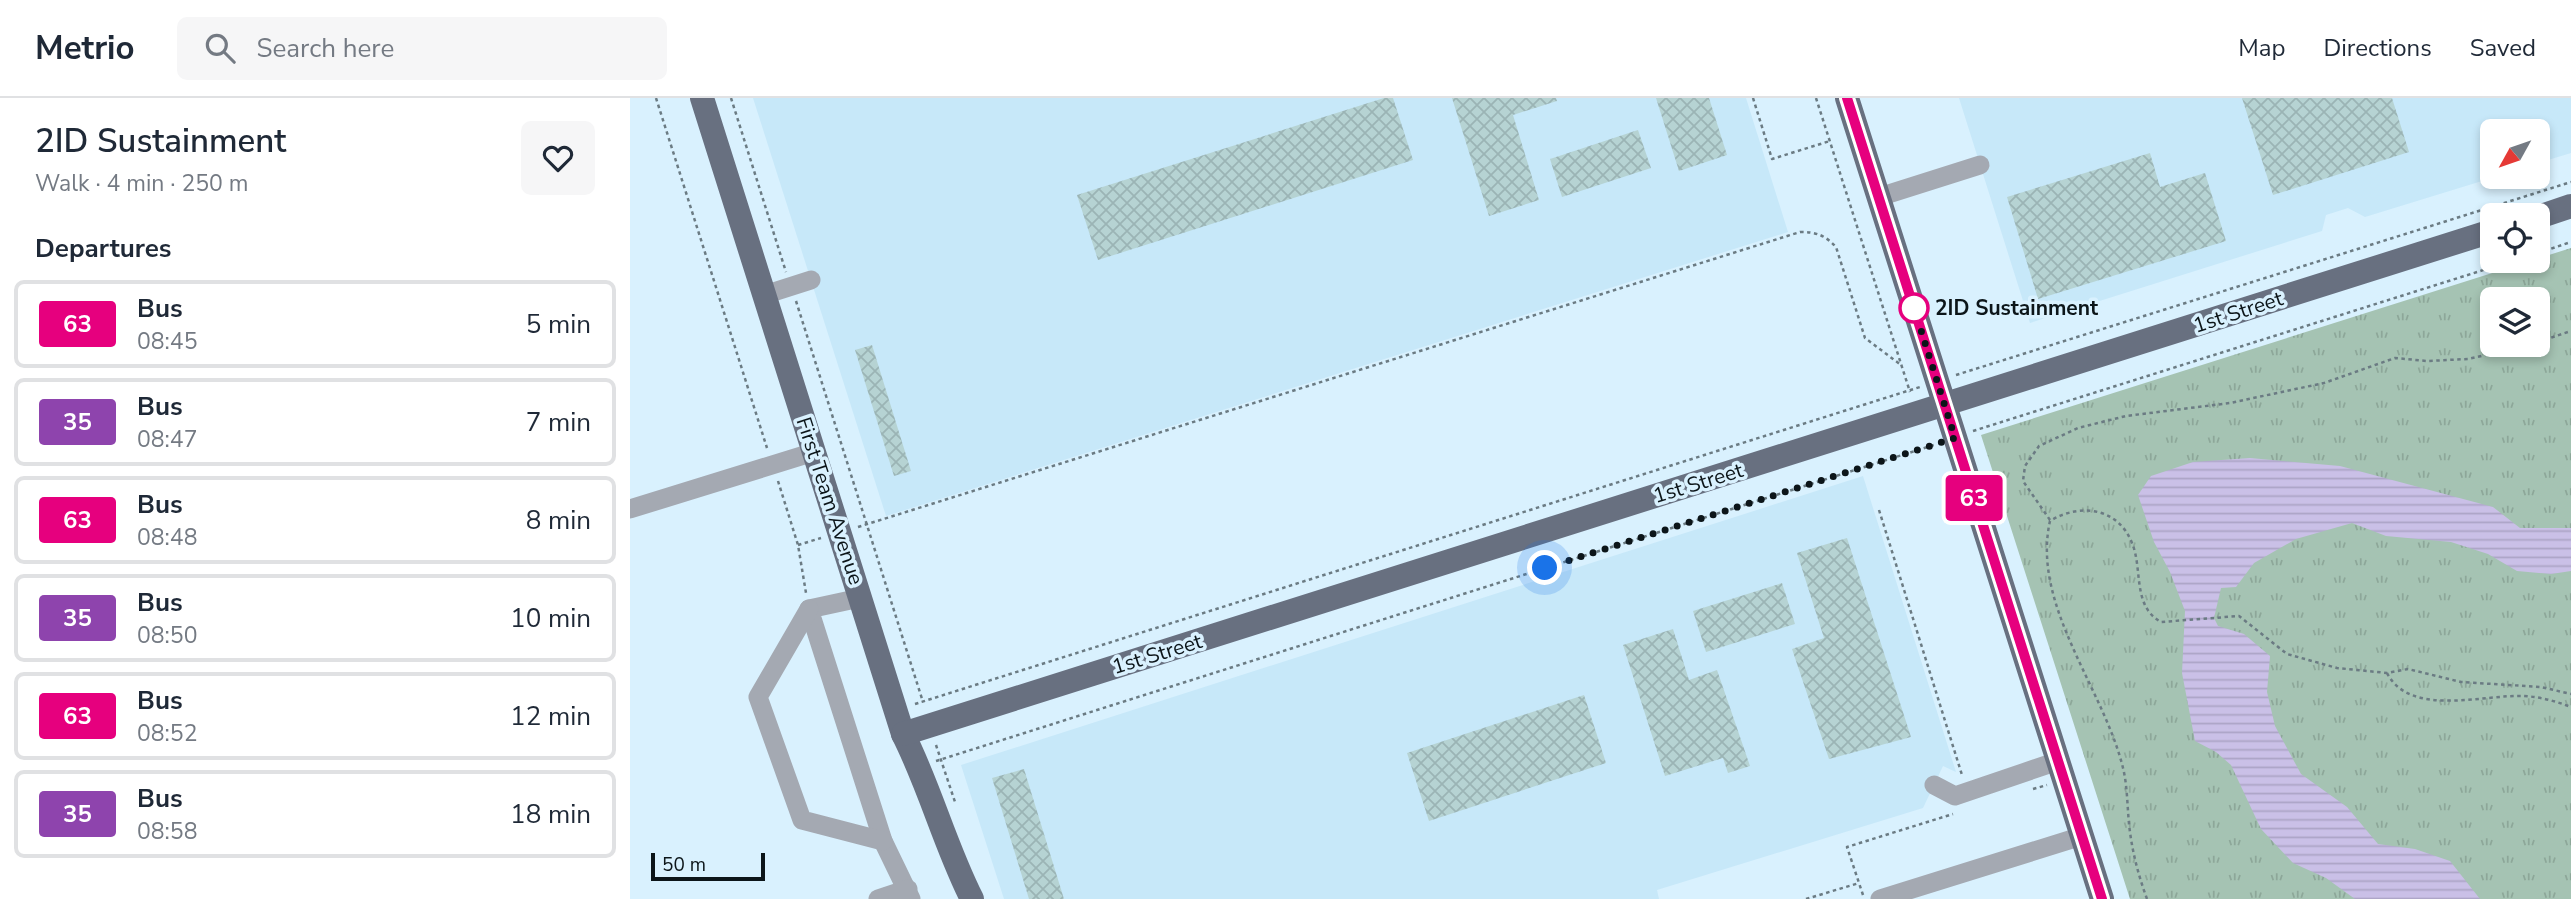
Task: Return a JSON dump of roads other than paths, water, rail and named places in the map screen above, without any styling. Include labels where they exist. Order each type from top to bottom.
[{"type":"main road","name":"First Team Avenue","points":[[702,98],[899,722],[930,763],[954,863],[972,899]]},
{"type":"main road","points":[[1847,98],[2102,899]]},
{"type":"main road","points":[[2550,213],[2571,206]]},
{"type":"main road","name":"1st Street","points":[[899,722],[1941,394],[2480,235]]},
{"type":"lane","points":[[1879,197],[1980,166]]},
{"type":"lane","points":[[764,295],[811,280]]},
{"type":"lane","points":[[630,509],[814,452]]},
{"type":"lane","points":[[860,598],[809,609],[758,696],[802,820],[883,841]]},
{"type":"lane","points":[[809,609],[883,841],[910,894],[878,899]]},
{"type":"lane","points":[[1934,785],[1955,796],[2058,761]]},
{"type":"lane","points":[[1880,899],[2082,836]]},
{"type":"place","name":"2ID Sustainment","points":[[1914,308]]}]
